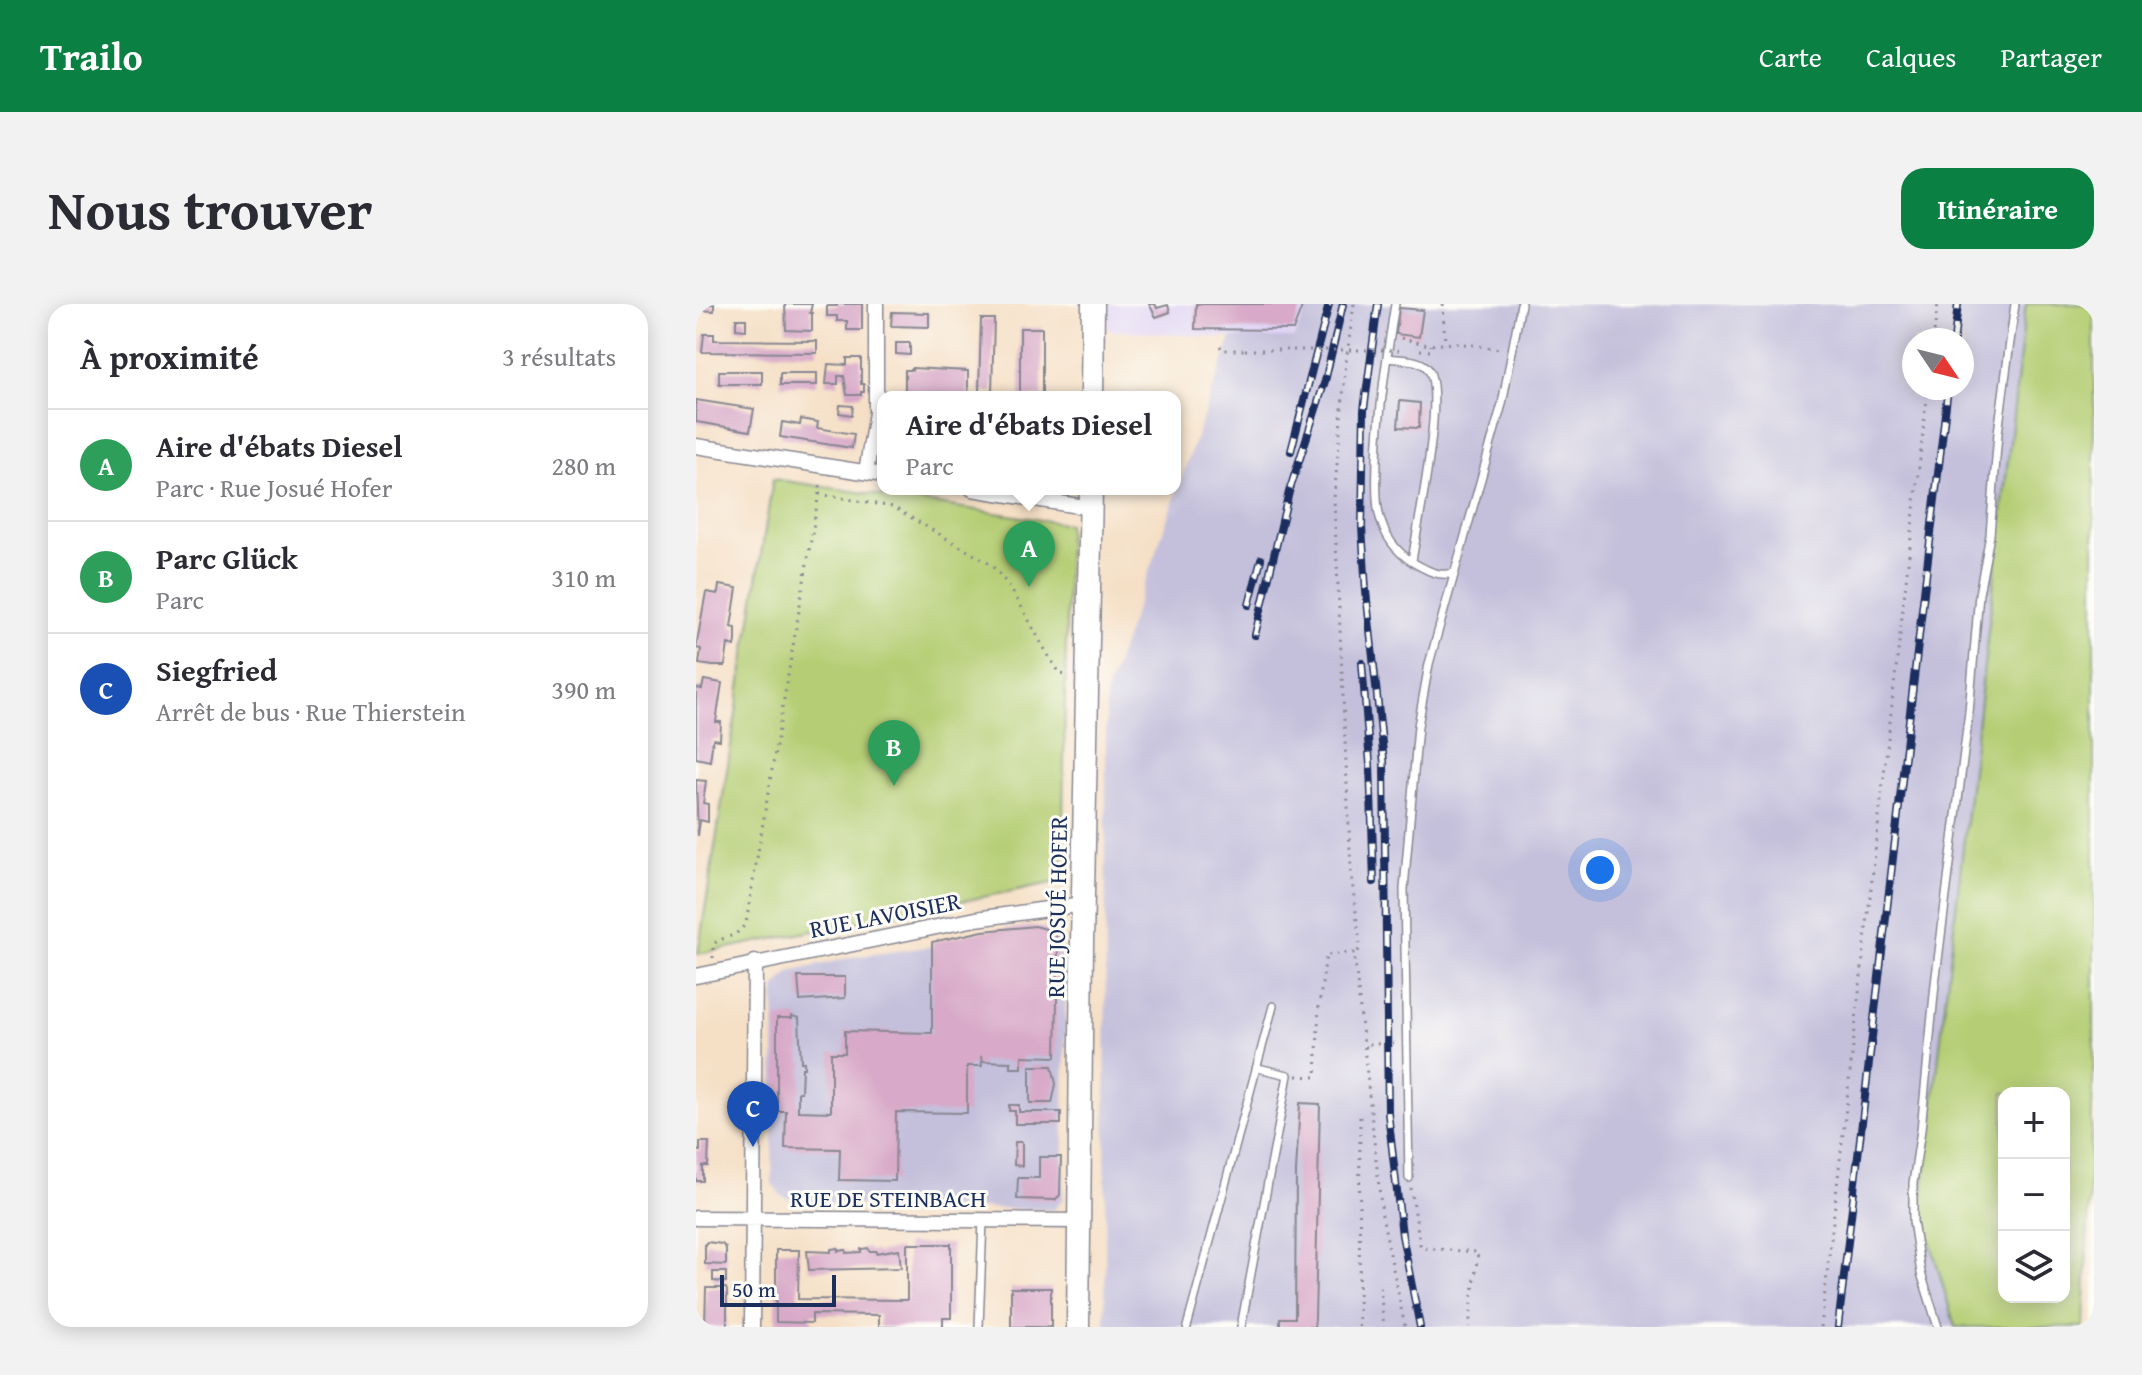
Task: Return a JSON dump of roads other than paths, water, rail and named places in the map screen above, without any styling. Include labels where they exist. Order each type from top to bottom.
[{"type":"main road","points":[[1092,391],[1093,304]]},
{"type":"main road","name":"RUE JOSUÉ HOFER","points":[[1078,1327],[1091,498]]},
{"type":"street","points":[[866,472],[876,413],[876,304]]},
{"type":"street","points":[[696,446],[877,474]]},
{"type":"street","points":[[1051,495],[1091,498]]},
{"type":"street","name":"RUE LAVOISIER","points":[[696,976],[976,919],[1083,904]]},
{"type":"street","points":[[752,1327],[755,962]]},
{"type":"street","name":"RUE DE STEINBACH","points":[[696,1218],[1079,1221]]},
{"type":"lane","points":[[1395,304],[1378,438],[1377,503],[1381,523],[1389,540],[1412,561],[1431,572],[1455,573]]},
{"type":"lane","points":[[1409,1178],[1404,889],[1421,698],[1502,404],[1521,304]]},
{"type":"lane","points":[[1938,1327],[1921,1273],[1913,1221],[1913,1183],[2015,304]]},
{"type":"lane","points":[[1387,358],[1421,363],[1429,370],[1434,385],[1435,412],[1412,561]]},
{"type":"lane","points":[[1187,1327],[1273,1006]]},
{"type":"lane","points":[[1241,1327],[1288,1075],[1258,1068]]},
{"type":"lane","points":[[979,1327],[983,1220]]},
{"type":"railway","points":[[1291,451],[1329,304]]},
{"type":"railway","points":[[1255,635],[1289,492],[1325,381],[1343,304]]},
{"type":"railway","points":[[1378,304],[1364,410],[1362,527],[1384,762],[1388,1113],[1402,1235],[1420,1327]]},
{"type":"railway","points":[[1955,328],[1958,304]]},
{"type":"railway","points":[[1838,1327],[1947,400]]},
{"type":"railway","points":[[1249,605],[1261,559]]},
{"type":"railway","points":[[1362,663],[1370,764],[1374,882]]},
{"type":"place","name":"Aire d'ébats Diesel","points":[[1029,587]]},
{"type":"place","name":"Parc Glück","points":[[894,786]]},
{"type":"place","name":"Siegfried","points":[[753,1147]]}]
